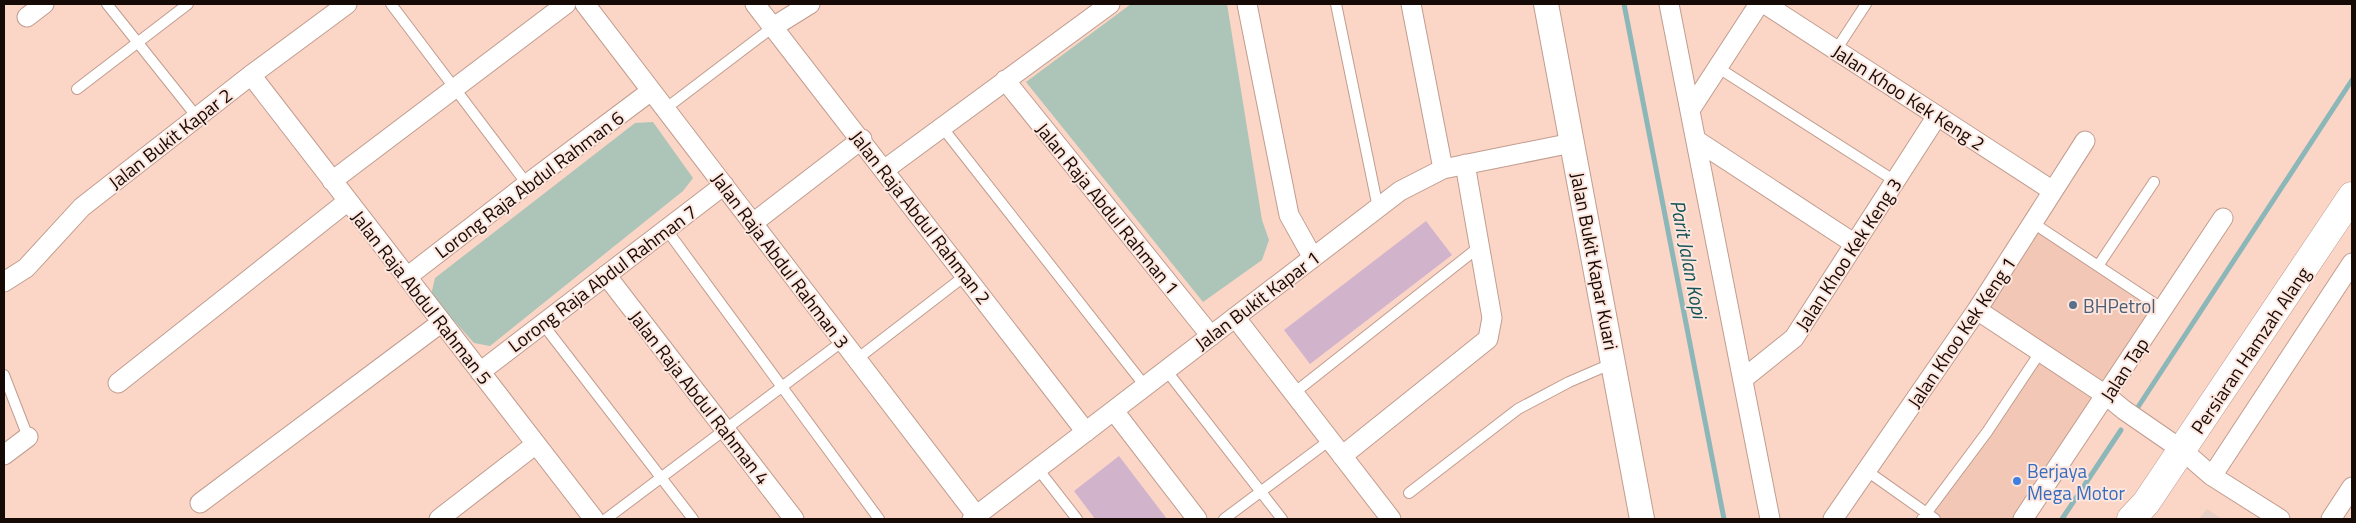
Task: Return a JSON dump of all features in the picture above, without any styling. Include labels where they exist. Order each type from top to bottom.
[{"type":"main road","name":"Persiaran Hamzah Alang","points":[[2138,514],[2352,196]]},
{"type":"street","points":[[27,17],[44,4]]},
{"type":"street","name":"Jalan Bukit Kapar 2","points":[[4,282],[26,268],[82,207],[251,75],[347,4]]},
{"type":"street","points":[[332,181],[566,4]]},
{"type":"street","name":"Jalan Raja Abdul Rahman 3","points":[[585,4],[857,359],[976,518]]},
{"type":"street","name":"Jalan Raja Abdul Rahman 2","points":[[755,4],[1086,432]]},
{"type":"street","points":[[773,27],[810,4]]},
{"type":"street","points":[[884,170],[1110,4]]},
{"type":"street","points":[[1247,4],[1289,215],[1313,258]]},
{"type":"street","points":[[1411,4],[1443,169]]},
{"type":"street","name":"Jalan Bukit Kapar Kuari","points":[[1546,4],[1642,519]]},
{"type":"street","points":[[1669,4],[1770,519]]},
{"type":"street","points":[[1690,110],[1759,4]]},
{"type":"street","name":"Jalan Khoo Kek Keng 2","points":[[1765,4],[2053,191]]},
{"type":"street","name":"Jalan Raja Abdul Rahman 5","points":[[251,75],[594,519]]},
{"type":"street","name":"Jalan Raja Abdul Rahman 1","points":[[1005,80],[1211,336]]},
{"type":"street","name":"Lorong Raja Abdul Rahman 6","points":[[407,277],[527,184],[652,91]]},
{"type":"street","name":"Jalan Khoo Kek Keng 3","points":[[1743,379],[1794,338],[1937,116]]},
{"type":"street","points":[[753,223],[862,140]]},
{"type":"street","points":[[1696,140],[1855,244]]},
{"type":"street","name":"Jalan Khoo Kek Keng 1","points":[[1833,519],[1977,310],[2084,142]]},
{"type":"street","name":"Jalan Bukit Kapar 1","points":[[976,518],[1400,191],[1443,169],[1572,143]]},
{"type":"street","points":[[1342,456],[1488,340],[1492,318],[1465,164]]},
{"type":"street","name":"Lorong Raja Abdul Rahman 7","points":[[480,372],[724,186]]},
{"type":"street","points":[[118,383],[348,201]]},
{"type":"street","name":"Jalan Tap","points":[[2023,519],[2107,396],[2223,218]]},
{"type":"street","points":[[2212,476],[2352,263]]},
{"type":"street","name":"Jalan Raja Abdul Rahman 4","points":[[606,275],[794,519]]},
{"type":"street","points":[[1977,310],[2107,396],[2182,450],[2212,476],[2280,519]]},
{"type":"street","points":[[1235,318],[1391,519]]},
{"type":"street","points":[[200,503],[442,322]]},
{"type":"street","points":[[1114,411],[1197,519]]},
{"type":"street","points":[[4,455],[28,438]]},
{"type":"street","points":[[439,519],[536,444]]},
{"type":"street","points":[[2331,519],[2352,487]]},
{"type":"lane","points":[[107,4],[197,117]]},
{"type":"lane","points":[[77,90],[188,4]]},
{"type":"lane","points":[[391,4],[527,184]]},
{"type":"lane","points":[[1336,4],[1378,208]]},
{"type":"lane","points":[[1836,50],[1866,4]]},
{"type":"lane","points":[[666,109],[773,27]]},
{"type":"lane","points":[[1717,67],[1895,180]]},
{"type":"lane","points":[[942,127],[1145,386]]},
{"type":"lane","points":[[2098,266],[2154,182]]},
{"type":"lane","points":[[2033,223],[2163,309]]},
{"type":"lane","points":[[666,229],[879,519]]},
{"type":"lane","points":[[1294,393],[1479,246]]},
{"type":"lane","points":[[857,359],[966,275]]},
{"type":"lane","points":[[542,323],[693,519]]},
{"type":"lane","points":[[606,519],[843,341]]},
{"type":"lane","points":[[1867,471],[1928,517],[2041,351]]},
{"type":"lane","points":[[1409,493],[1518,409],[1568,382],[1614,363]]},
{"type":"lane","points":[[1166,370],[1282,519]]},
{"type":"lane","points":[[4,375],[28,438]]},
{"type":"lane","points":[[1224,519],[1330,440]]},
{"type":"lane","points":[[1038,469],[1077,519]]},
{"type":"shaded area","points":[[2036,231],[2156,308],[2016,519],[1927,519],[2047,349],[1986,309]]},
{"type":"shaded area","points":[[2207,509],[2222,519],[2199,519]]},
{"type":"green space","points":[[1131,4],[1227,4],[1262,220],[1269,240],[1262,260],[1203,302],[1026,82]]},
{"type":"green space","points":[[653,122],[693,178],[683,191],[490,346],[474,343],[431,295],[435,278],[635,123]]},
{"type":"building","points":[[1426,221],[1452,255],[1310,364],[1284,330]]},
{"type":"building","points":[[1119,456],[1167,519],[1095,519],[1074,491]]},
{"type":"waterway","name":"Parit Jalan Kopi","points":[[1624,4],[1724,519]]},
{"type":"waterway","points":[[2138,407],[2352,80]]},
{"type":"waterway","points":[[2062,519],[2121,430]]},
{"type":"place","name":"BHPetrol","points":[[2073,305]]},
{"type":"place","name":"Berjaya Mega Motor","points":[[2017,481]]}]
